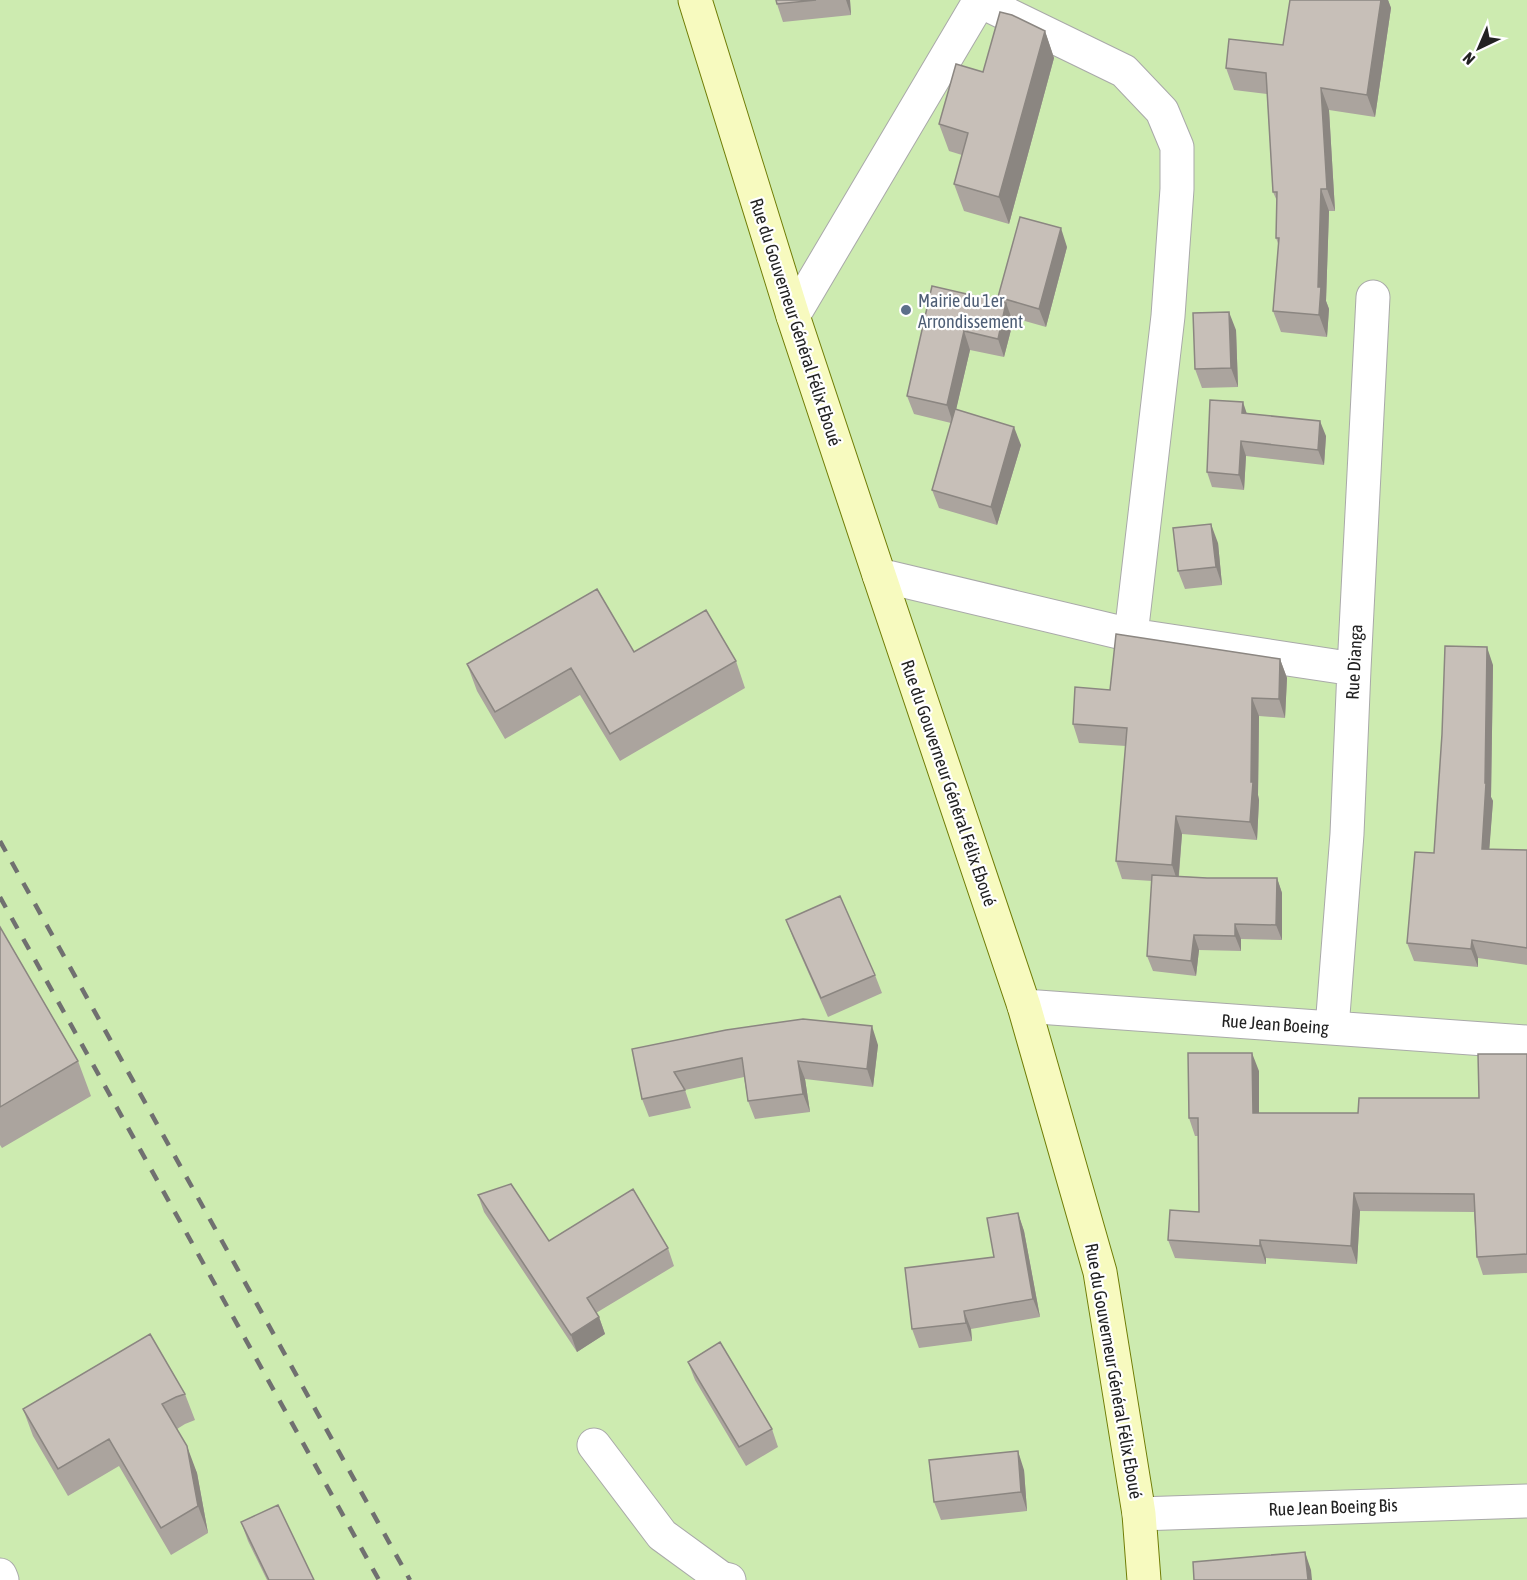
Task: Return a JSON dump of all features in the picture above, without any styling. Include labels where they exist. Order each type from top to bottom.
[{"type":"main road","name":"Rue du Gouverneur Général Félix Eboué","points":[[695,0],[794,316],[1024,1006],[1100,1272],[1140,1514],[1144,1580]]},
{"type":"street","points":[[794,316],[980,0],[1124,71],[1162,111],[1177,147],[1177,189],[1168,316],[1131,635]]},
{"type":"street","name":"Rue Dianga","points":[[1332,1028],[1347,834],[1373,297]]},
{"type":"street","points":[[879,575],[1131,635],[1354,669]]},
{"type":"street","name":"Rue Jean Boeing","points":[[1024,1006],[1527,1042]]},
{"type":"street","points":[[594,1444],[662,1535],[721,1578],[729,1580]]},
{"type":"street","name":"Rue Jean Boeing Bis","points":[[1140,1514],[1527,1501]]},
{"type":"street","points":[[0,1575],[2,1580]]},
{"type":"green space","points":[[0,0],[1527,0],[1527,1580],[0,1580]]},
{"type":"building","points":[[776,0],[816,0],[777,4]]},
{"type":"building","points":[[1290,0],[1381,0],[1367,95],[1321,88],[1327,189],[1321,189],[1319,315],[1273,311],[1279,238],[1276,238],[1277,192],[1273,192],[1266,73],[1226,68],[1229,39],[1283,45]]},
{"type":"building","points":[[1000,12],[1012,15],[1045,31],[999,197],[954,184],[968,133],[939,124],[956,64],[983,72]]},
{"type":"building","points":[[1020,217],[1061,228],[1039,309],[998,297]]},
{"type":"building","points":[[932,286],[1006,303],[998,339],[964,331],[947,405],[907,396]]},
{"type":"building","points":[[1229,312],[1231,368],[1195,369],[1193,313]]},
{"type":"building","points":[[1210,400],[1243,402],[1242,413],[1320,421],[1318,450],[1241,441],[1239,475],[1207,472]]},
{"type":"building","points":[[955,409],[1014,427],[991,507],[932,490]]},
{"type":"building","points":[[1211,524],[1216,567],[1178,571],[1173,528]]},
{"type":"building","points":[[597,589],[634,652],[706,610],[736,661],[610,734],[571,668],[495,712],[467,664]]},
{"type":"building","points":[[1116,634],[1280,659],[1279,699],[1252,698],[1251,782],[1253,782],[1250,822],[1176,816],[1172,865],[1116,861],[1127,728],[1073,724],[1075,687],[1110,690]]},
{"type":"building","points":[[1445,646],[1487,647],[1486,783],[1482,849],[1527,850],[1527,948],[1472,940],[1471,949],[1407,943],[1415,852],[1434,853]]},
{"type":"building","points":[[1152,875],[1277,878],[1276,925],[1235,924],[1235,936],[1194,935],[1191,961],[1147,956]]},
{"type":"building","points":[[840,896],[875,975],[821,998],[786,920]]},
{"type":"building","points":[[0,927],[78,1061],[0,1107]]},
{"type":"building","points":[[803,1019],[872,1026],[867,1069],[798,1061],[803,1094],[748,1101],[742,1058],[674,1072],[685,1090],[642,1099],[632,1049],[726,1030]]},
{"type":"building","points":[[1188,1053],[1252,1053],[1253,1113],[1358,1113],[1359,1098],[1479,1098],[1478,1054],[1527,1054],[1527,1254],[1477,1257],[1474,1194],[1354,1193],[1351,1246],[1260,1240],[1260,1246],[1168,1240],[1170,1210],[1199,1212],[1198,1118],[1189,1118]]},
{"type":"building","points":[[511,1184],[549,1241],[633,1189],[668,1248],[587,1298],[599,1317],[571,1335],[478,1195]]},
{"type":"building","points":[[1018,1213],[1033,1299],[964,1311],[966,1323],[912,1329],[905,1268],[994,1257],[987,1218]]},
{"type":"building","points":[[150,1334],[185,1394],[162,1404],[187,1446],[198,1506],[161,1528],[109,1439],[58,1469],[23,1409]]},
{"type":"building","points":[[720,1342],[772,1429],[739,1447],[688,1362]]},
{"type":"building","points":[[1018,1451],[1021,1492],[934,1502],[929,1460]]},
{"type":"building","points":[[278,1505],[314,1580],[269,1580],[241,1522]]},
{"type":"building","points":[[1305,1552],[1308,1580],[1194,1580],[1193,1562]]},
{"type":"railway","points":[[0,841],[410,1580]]},
{"type":"railway","points":[[0,897],[379,1580]]},
{"type":"place","name":"Mairie du 1er Arrondissement","points":[[906,310]]}]
